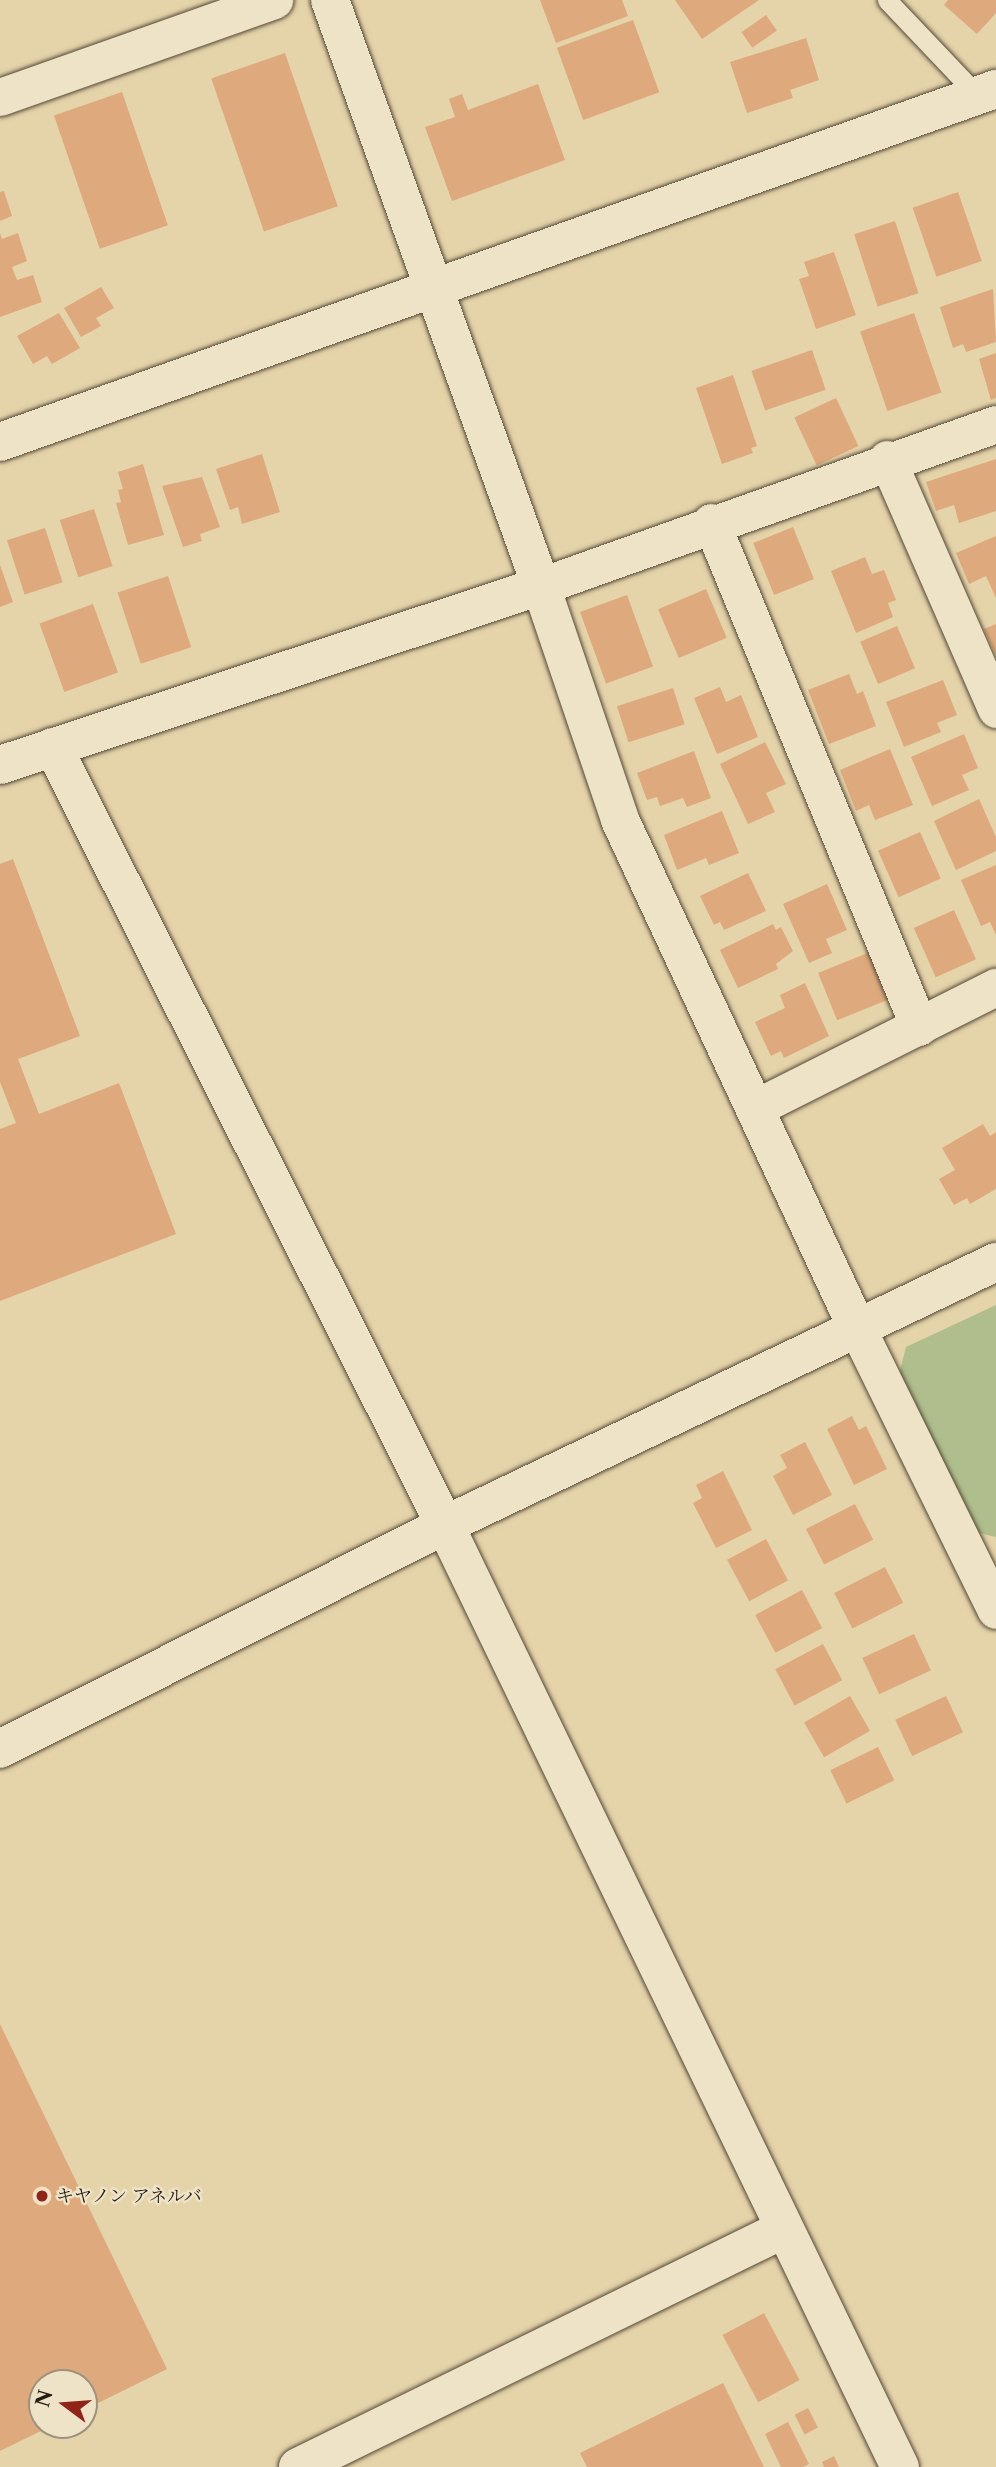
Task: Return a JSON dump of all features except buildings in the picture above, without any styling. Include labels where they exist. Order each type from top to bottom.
[{"type":"street","points":[[0,97],[274,0]]},
{"type":"street","points":[[330,0],[541,586],[620,820],[858,1329],[986,1567],[996,1610]]},
{"type":"street","points":[[0,442],[987,92]]},
{"type":"street","points":[[0,765],[541,586],[887,459],[996,424]]},
{"type":"street","points":[[887,459],[996,709]]},
{"type":"street","points":[[711,522],[919,1027]]},
{"type":"street","points":[[53,747],[444,1525],[900,2467]]},
{"type":"street","points":[[755,1108],[996,987]]},
{"type":"street","points":[[0,1749],[444,1525],[996,1262]]},
{"type":"street","points":[[298,2467],[784,2229]]},
{"type":"lane","points":[[887,0],[987,92]]},
{"type":"green space","points":[[996,1305],[996,1537],[979,1533],[899,1374],[906,1347]]},
{"type":"place","name":"キヤノン アネルバ","points":[[42,2196]]}]
